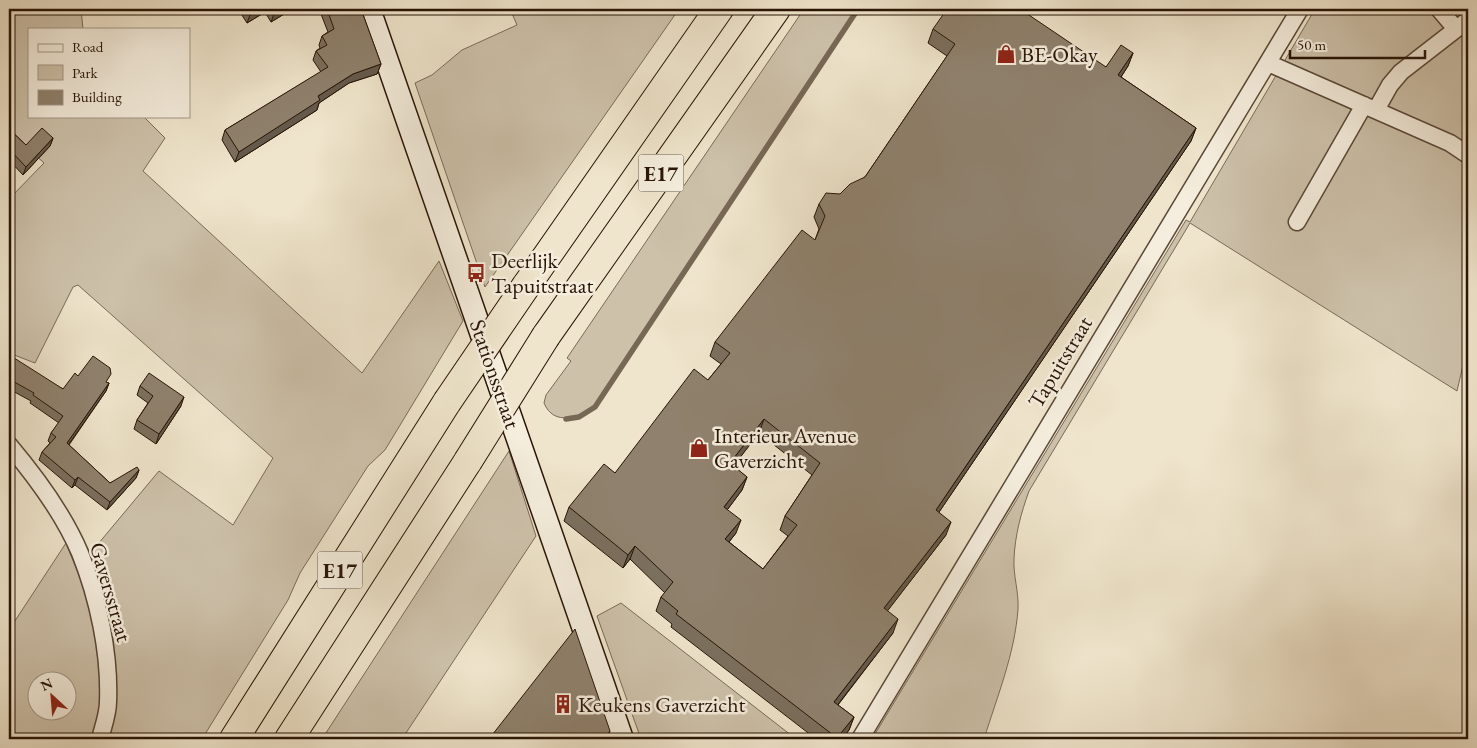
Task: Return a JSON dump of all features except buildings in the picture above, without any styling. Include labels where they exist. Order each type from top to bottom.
[{"type":"highway","name":"E17","points":[[234,739],[447,402],[719,9]]},
{"type":"highway","name":"E17","points":[[289,739],[546,336],[776,9]]},
{"type":"street","name":"Stationsstraat","points":[[369,9],[622,739]]},
{"type":"street","name":"Tapuitstraat","points":[[860,739],[1300,9]]},
{"type":"street","points":[[1297,222],[1370,108],[1401,72],[1462,24],[1438,9]]},
{"type":"street","points":[[1268,63],[1450,143],[1468,156]]},
{"type":"street","name":"Gaversstraat","points":[[9,445],[50,499],[80,552],[89,580],[107,664],[108,704],[100,739]]},
{"type":"green space","points":[[9,9],[81,9],[83,28],[28,28],[28,118],[145,118],[165,138],[143,171],[362,373],[439,261],[463,321],[385,450],[368,466],[300,573],[288,600],[202,739],[105,739],[113,678],[113,645],[105,606],[88,556],[159,471],[233,525],[273,458],[78,285],[73,287],[35,363],[9,353],[9,223],[15,216],[9,210],[9,199],[44,163],[9,131]]},
{"type":"green space","points":[[510,9],[679,9],[485,287],[415,83],[432,75],[462,50],[517,25]]},
{"type":"green space","points":[[804,9],[858,9],[595,407],[582,414],[567,418],[554,415],[544,403],[546,395],[571,361],[567,358]]},
{"type":"green space","points":[[1315,9],[1430,9],[1439,18],[1452,9],[1468,9],[1468,344],[1457,391],[1190,223],[1029,491],[1019,524],[1015,550],[1014,565],[1018,609],[1013,642],[1005,675],[984,739],[872,739],[1186,220],[1190,222]]},
{"type":"green space","points":[[509,451],[536,536],[402,739],[322,739]]},
{"type":"green space","points":[[66,543],[87,595],[96,632],[103,689],[93,739],[9,739],[9,630]]},
{"type":"green space","points":[[621,603],[796,739],[641,739],[597,616]]},
{"type":"waterway","points":[[566,419],[579,417],[595,407],[858,9]]},
{"type":"place","name":"BE-Okay","points":[[1006,54]]},
{"type":"place","name":"Deerlijk Tapuitstraat","points":[[476,273]]},
{"type":"place","name":"Interieur Avenue Gaverzicht","points":[[699,448]]},
{"type":"place","name":"Keukens Gaverzicht","points":[[563,704]]}]
